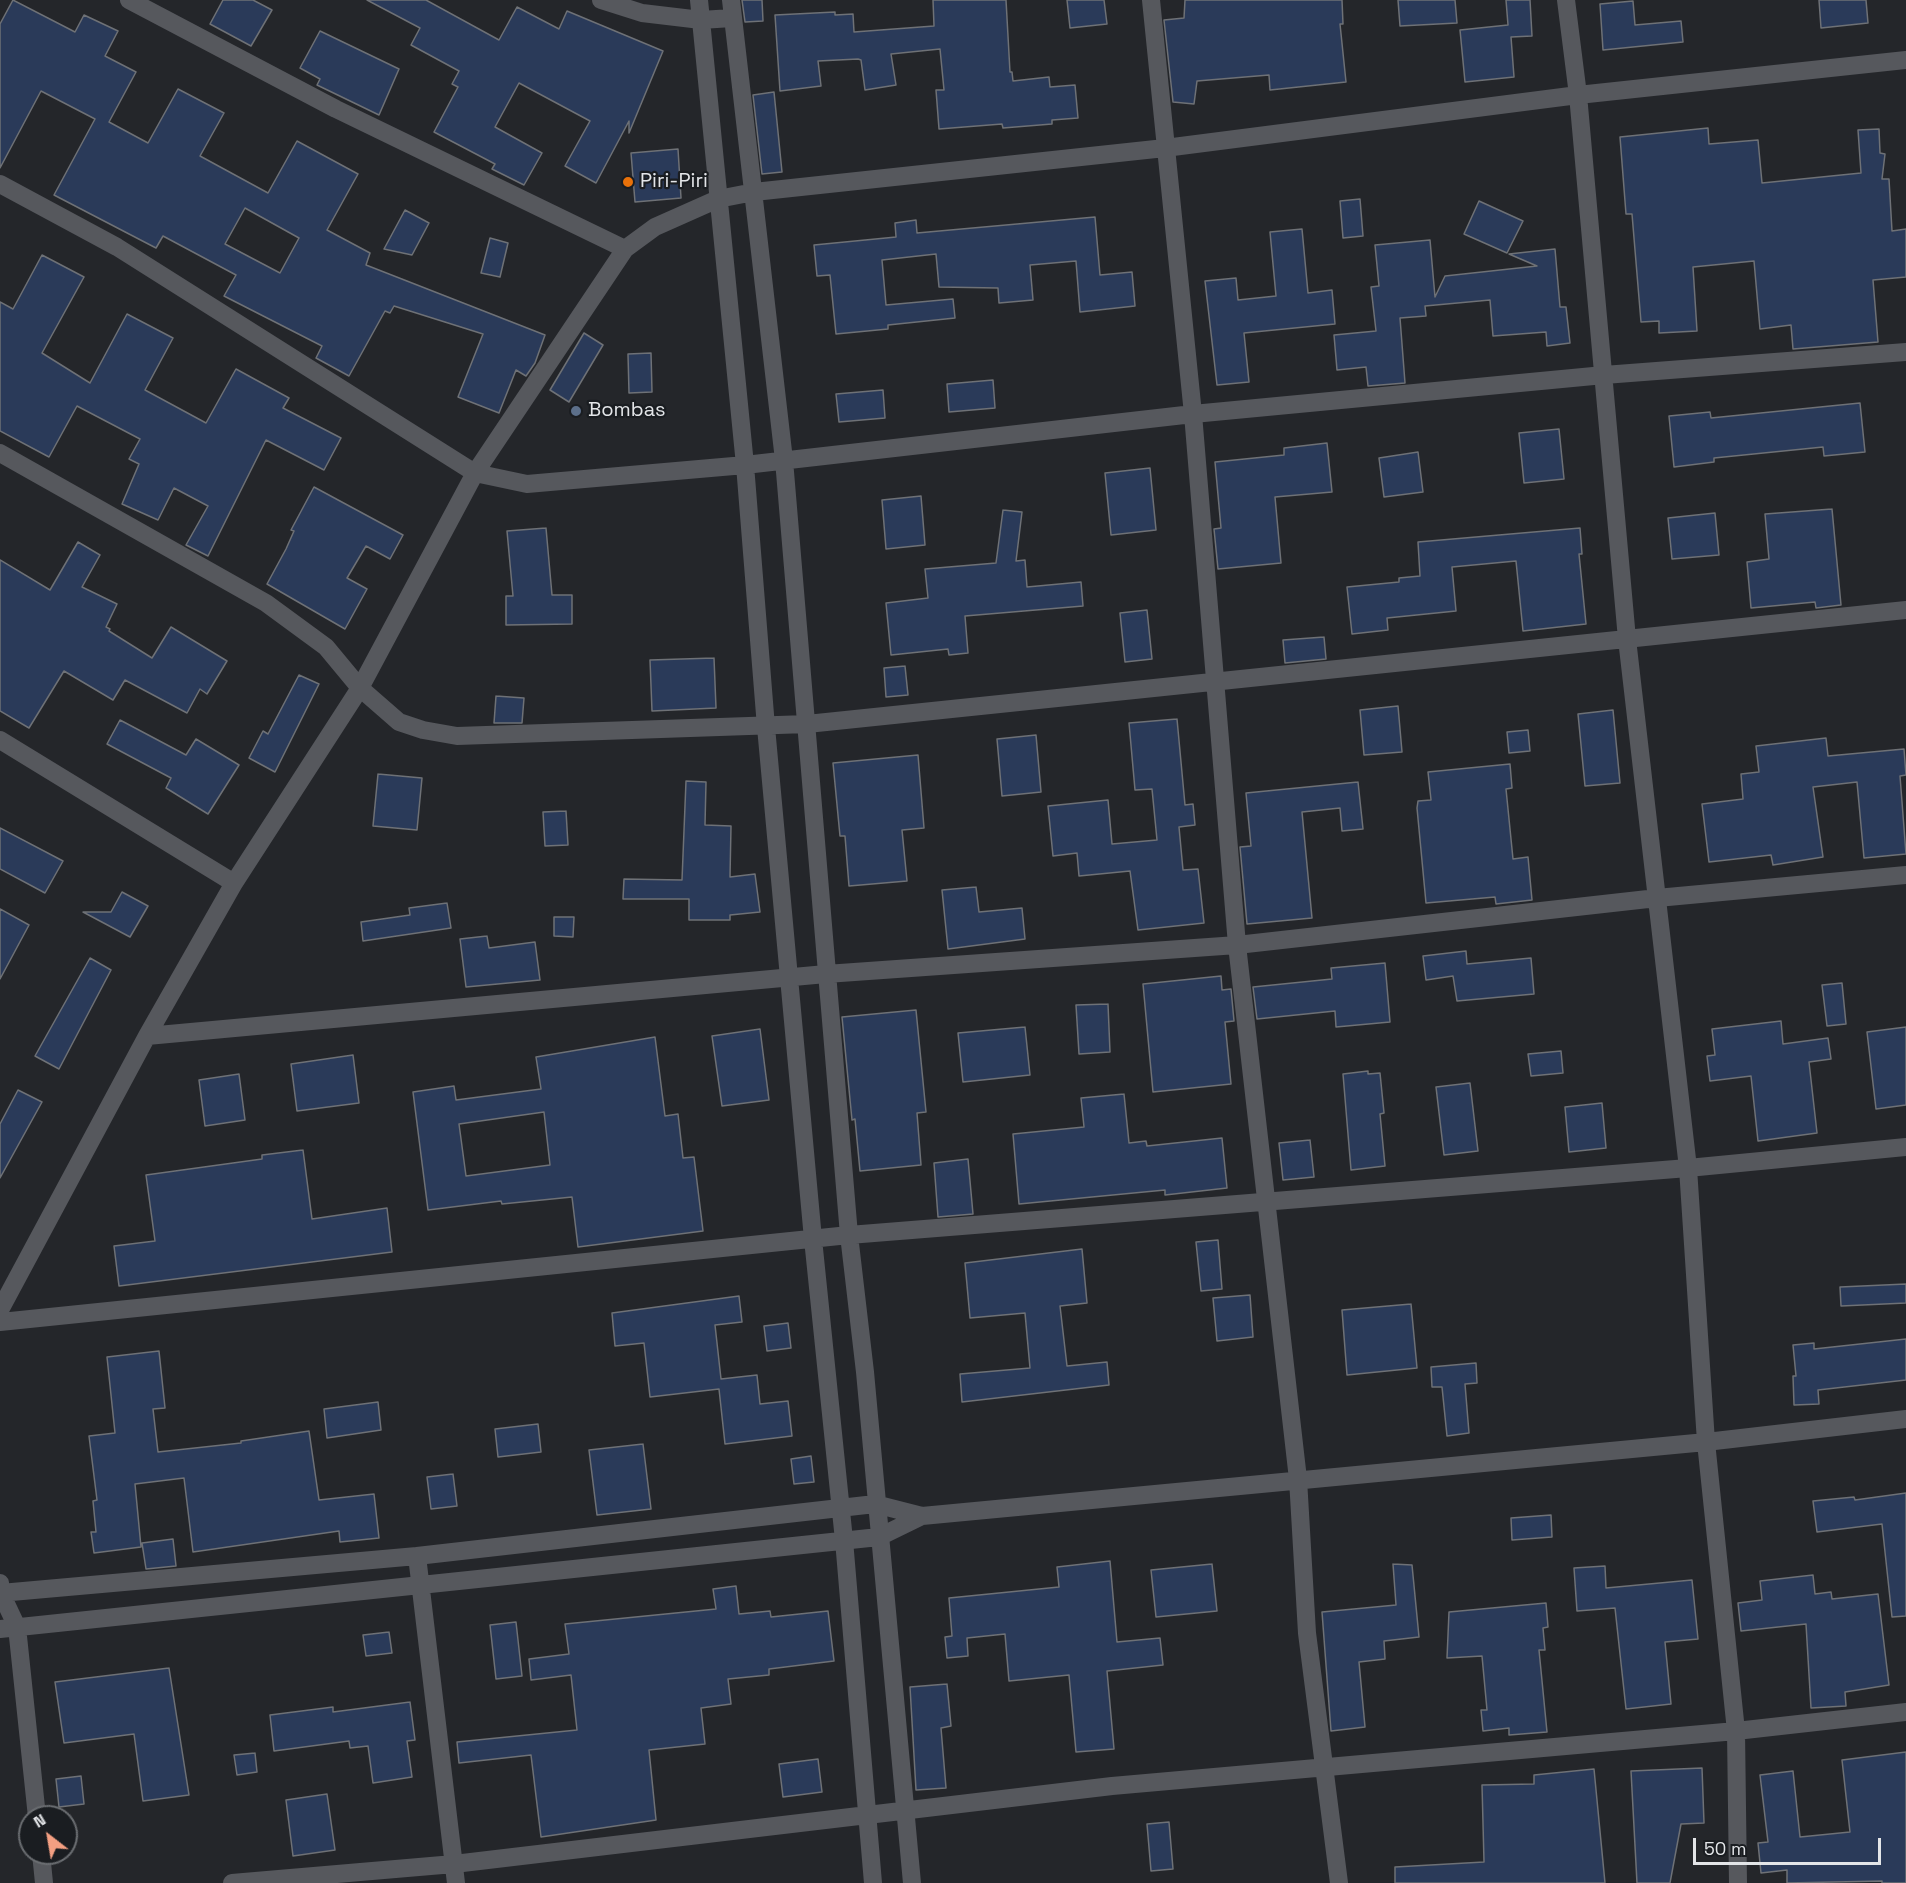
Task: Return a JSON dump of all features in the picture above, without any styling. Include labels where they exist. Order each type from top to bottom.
[{"type":"street","points":[[129,0],[336,109],[625,249]]},
{"type":"street","points":[[602,0],[642,13],[701,20],[731,9],[784,460],[849,1235],[866,1372],[875,1504],[912,1883]]},
{"type":"street","points":[[699,0],[745,465],[766,727],[791,979],[813,1239],[844,1540],[873,1883]]},
{"type":"street","points":[[1151,0],[1193,414],[1237,945],[1298,1479],[1307,1634],[1326,1767],[1339,1883]]},
{"type":"street","points":[[1566,0],[1578,95],[1627,639],[1688,1168],[1706,1442],[1736,1731],[1738,1883]]},
{"type":"street","points":[[0,1310],[147,1036],[234,883],[360,688],[475,473],[625,249],[655,227],[718,199],[754,192],[1165,148],[1578,95],[1906,60]]},
{"type":"street","points":[[0,184],[117,247],[475,473],[527,484],[745,465],[1193,414],[1604,375],[1906,352]]},
{"type":"street","points":[[0,453],[266,603],[326,648],[360,688],[399,722],[423,730],[457,736],[807,724],[1906,610]]},
{"type":"street","points":[[0,740],[234,883]]},
{"type":"street","points":[[147,1036],[826,974],[1237,945],[1656,898],[1906,874]]},
{"type":"street","points":[[0,1322],[849,1235],[1267,1204],[1906,1147]]},
{"type":"street","points":[[35,1805],[9,1628],[0,1589],[417,1556],[875,1504],[922,1516],[1706,1442],[1906,1419]]},
{"type":"street","points":[[9,1628],[879,1537],[922,1516]]},
{"type":"street","points":[[417,1556],[456,1883]]},
{"type":"street","points":[[232,1883],[454,1864],[868,1817],[1002,1798],[1736,1731],[1906,1712]]},
{"type":"street","points":[[42,1865],[44,1883]]},
{"type":"building","points":[[13,0],[75,32],[84,15],[118,31],[105,56],[136,72],[109,122],[148,143],[178,89],[224,113],[200,156],[268,193],[297,141],[358,174],[327,230],[370,253],[366,265],[545,335],[535,363],[526,376],[516,370],[499,413],[458,397],[483,334],[394,306],[390,313],[385,311],[349,376],[316,358],[322,346],[224,296],[236,275],[163,236],[156,248],[54,195],[95,119],[41,91],[0,168],[0,24]],"holes":[[[245,208],[299,238],[280,273],[225,244]]]},
{"type":"building","points":[[223,0],[253,0],[272,10],[251,46],[210,24]]},
{"type":"building","points":[[367,0],[426,0],[499,40],[517,7],[559,29],[567,11],[663,51],[629,133],[629,121],[596,183],[565,166],[590,121],[519,83],[495,127],[542,153],[524,185],[492,169],[495,164],[434,132],[458,87],[452,84],[459,71],[411,45],[420,28]]},
{"type":"building","points":[[742,0],[762,0],[763,21],[745,22]]},
{"type":"building","points":[[933,0],[1006,0],[1010,72],[1012,72],[1013,81],[1049,77],[1050,87],[1075,85],[1078,118],[1052,120],[1052,124],[1003,128],[1002,124],[939,129],[936,90],[944,90],[940,49],[891,54],[896,85],[865,90],[861,60],[818,61],[821,86],[780,91],[775,15],[835,12],[835,15],[853,14],[854,32],[934,26]]},
{"type":"building","points":[[1067,0],[1104,0],[1107,24],[1070,28]]},
{"type":"building","points":[[1185,0],[1342,0],[1343,24],[1340,24],[1346,82],[1270,90],[1269,75],[1197,81],[1194,104],[1173,102],[1164,20],[1184,18]]},
{"type":"building","points":[[1398,0],[1455,0],[1457,23],[1400,26]]},
{"type":"building","points":[[1506,0],[1530,0],[1532,36],[1511,37],[1514,77],[1465,82],[1460,30],[1508,25]]},
{"type":"building","points":[[1819,0],[1866,0],[1868,23],[1821,28]]},
{"type":"building","points":[[1633,1],[1635,25],[1681,21],[1683,42],[1603,50],[1600,4]]},
{"type":"building","points":[[320,31],[399,69],[379,115],[317,85],[320,79],[300,68]]},
{"type":"building","points":[[774,92],[782,172],[762,174],[753,95]]},
{"type":"building","points":[[1708,128],[1709,144],[1758,140],[1762,183],[1861,173],[1858,130],[1879,129],[1880,153],[1885,154],[1882,179],[1889,179],[1892,231],[1906,229],[1906,277],[1873,280],[1878,342],[1793,349],[1791,325],[1760,329],[1754,261],[1693,267],[1697,331],[1659,333],[1659,321],[1641,322],[1632,214],[1626,214],[1620,137]]},
{"type":"building","points":[[678,149],[681,198],[635,202],[631,153]]},
{"type":"building","points":[[1360,199],[1363,236],[1343,238],[1340,201]]},
{"type":"building","points":[[1479,201],[1523,221],[1507,253],[1464,234]]},
{"type":"building","points":[[405,210],[429,223],[412,255],[384,249]]},
{"type":"building","points":[[1095,217],[1100,275],[1132,272],[1135,306],[1080,312],[1076,261],[1030,265],[1033,300],[999,303],[998,288],[939,287],[936,254],[882,260],[886,305],[953,299],[955,318],[888,325],[888,329],[836,334],[830,275],[817,276],[814,245],[896,237],[895,223],[916,220],[917,233]]},
{"type":"building","points":[[1302,229],[1308,293],[1332,290],[1335,324],[1244,333],[1249,382],[1217,385],[1205,281],[1236,278],[1238,300],[1276,296],[1270,232]]},
{"type":"building","points":[[490,238],[508,243],[500,277],[481,273]]},
{"type":"building","points":[[1430,240],[1435,297],[1445,276],[1537,266],[1509,254],[1555,249],[1560,307],[1566,307],[1570,343],[1547,346],[1546,332],[1493,336],[1490,300],[1425,306],[1426,316],[1400,318],[1405,383],[1368,386],[1366,367],[1337,370],[1334,335],[1376,331],[1371,287],[1379,286],[1375,245]]},
{"type":"building","points":[[42,255],[84,277],[42,353],[90,383],[127,314],[173,338],[145,390],[206,423],[236,369],[289,398],[283,408],[341,438],[324,470],[266,440],[208,556],[186,545],[208,506],[174,488],[158,520],[122,504],[139,464],[129,459],[140,439],[77,406],[49,457],[0,431],[0,302],[13,309]]},
{"type":"building","points":[[584,333],[603,345],[569,402],[550,390]]},
{"type":"building","points":[[651,353],[652,392],[629,393],[628,354]]},
{"type":"building","points":[[993,380],[995,408],[949,412],[947,384]]},
{"type":"building","points":[[883,390],[885,418],[839,422],[836,394]]},
{"type":"building","points":[[1860,403],[1865,452],[1824,456],[1823,447],[1714,458],[1714,462],[1674,467],[1669,416],[1710,412],[1711,418]]},
{"type":"building","points":[[1559,429],[1564,479],[1524,483],[1519,433]]},
{"type":"building","points":[[1327,443],[1332,492],[1275,497],[1281,563],[1218,569],[1214,529],[1221,528],[1215,462],[1284,455],[1284,448]]},
{"type":"building","points":[[1418,452],[1423,492],[1384,497],[1379,458]]},
{"type":"building","points":[[1150,468],[1156,530],[1111,535],[1105,473]]},
{"type":"building","points":[[314,487],[403,535],[390,559],[366,546],[347,578],[367,589],[345,629],[267,584],[294,531],[291,530]]},
{"type":"building","points":[[921,496],[925,545],[886,549],[882,500]]},
{"type":"building","points":[[1832,509],[1841,605],[1816,608],[1815,602],[1751,608],[1747,562],[1769,559],[1765,514]]},
{"type":"building","points":[[1003,510],[1022,512],[1016,561],[1025,560],[1027,587],[1081,582],[1083,606],[965,616],[968,653],[949,655],[948,649],[891,655],[886,603],[928,598],[925,569],[996,563]]},
{"type":"building","points":[[1715,513],[1719,555],[1672,559],[1668,518]]},
{"type":"building","points":[[546,528],[552,595],[572,595],[572,624],[506,625],[506,596],[513,596],[507,531]]},
{"type":"building","points":[[1580,528],[1582,554],[1579,554],[1586,624],[1523,631],[1516,561],[1452,567],[1456,611],[1387,618],[1388,630],[1352,634],[1347,587],[1399,582],[1399,578],[1420,576],[1418,542]]},
{"type":"building","points":[[78,542],[100,555],[82,587],[117,604],[106,627],[110,629],[109,631],[152,658],[171,627],[227,661],[207,694],[200,689],[187,713],[125,680],[113,700],[64,671],[29,728],[0,711],[0,560],[50,590]]},
{"type":"building","points":[[1147,610],[1152,659],[1125,662],[1120,613]]},
{"type":"building","points":[[1324,637],[1326,659],[1285,663],[1283,640]]},
{"type":"building","points":[[714,658],[716,708],[652,711],[650,660]]},
{"type":"building","points":[[905,666],[908,695],[886,697],[884,668]]},
{"type":"building","points":[[299,675],[319,684],[275,772],[249,758],[263,731],[268,734]]},
{"type":"building","points":[[496,696],[524,698],[522,723],[494,723]]},
{"type":"building","points":[[1398,706],[1402,752],[1364,755],[1360,710]]},
{"type":"building","points":[[1613,710],[1620,783],[1585,786],[1578,714]]},
{"type":"building","points":[[1177,719],[1185,805],[1193,804],[1195,825],[1179,827],[1183,870],[1198,869],[1204,923],[1138,930],[1130,871],[1079,876],[1077,853],[1053,856],[1048,806],[1108,800],[1112,844],[1157,840],[1152,789],[1135,790],[1129,723]]},
{"type":"building","points":[[120,720],[186,755],[196,739],[239,765],[208,814],[166,788],[171,778],[107,744]]},
{"type":"building","points":[[1528,730],[1530,751],[1509,753],[1507,732]]},
{"type":"building","points":[[1036,735],[1041,792],[1002,796],[997,739]]},
{"type":"building","points":[[1826,738],[1828,756],[1904,749],[1906,775],[1900,776],[1906,854],[1864,858],[1857,782],[1813,787],[1823,857],[1773,865],[1771,855],[1709,862],[1702,804],[1743,799],[1741,774],[1759,772],[1756,746]]},
{"type":"building","points":[[918,755],[924,828],[902,830],[907,881],[849,886],[845,836],[840,836],[833,763]]},
{"type":"building","points":[[1510,764],[1512,788],[1506,789],[1513,859],[1528,857],[1532,900],[1496,904],[1495,897],[1426,903],[1417,808],[1418,801],[1431,800],[1428,772]]},
{"type":"building","points":[[378,774],[422,778],[417,830],[373,826]]},
{"type":"building","points":[[686,781],[706,782],[705,825],[731,826],[730,877],[755,874],[760,912],[730,915],[730,920],[689,920],[689,899],[623,899],[624,879],[682,880]]},
{"type":"building","points":[[1358,782],[1363,829],[1342,831],[1340,808],[1302,812],[1312,918],[1247,924],[1240,847],[1251,846],[1246,793]]},
{"type":"building","points":[[566,811],[568,845],[545,846],[543,812]]},
{"type":"building","points":[[0,828],[63,861],[45,893],[0,869]]},
{"type":"building","points":[[976,887],[979,912],[1022,908],[1025,939],[948,949],[942,890]]},
{"type":"building","points":[[122,892],[148,906],[130,937],[83,912],[111,912]]},
{"type":"building","points":[[447,903],[451,928],[363,941],[361,922],[410,915],[409,908]]},
{"type":"building","points":[[0,909],[29,925],[0,979]]},
{"type":"building","points":[[554,917],[574,917],[573,937],[554,936]]},
{"type":"building","points":[[487,936],[489,948],[535,942],[540,980],[466,987],[460,939]]},
{"type":"building","points":[[1466,951],[1467,964],[1531,958],[1534,994],[1457,1001],[1453,976],[1426,980],[1423,956]]},
{"type":"building","points":[[90,958],[111,970],[59,1069],[35,1056]]},
{"type":"building","points":[[1385,963],[1390,1022],[1336,1027],[1335,1011],[1257,1019],[1253,987],[1332,979],[1331,968]]},
{"type":"building","points":[[1221,976],[1222,990],[1231,989],[1234,1021],[1225,1022],[1231,1084],[1153,1092],[1143,984]]},
{"type":"building","points":[[1842,983],[1846,1024],[1827,1026],[1822,985]]},
{"type":"building","points":[[1108,1004],[1110,1052],[1079,1054],[1076,1005]]},
{"type":"building","points":[[916,1010],[926,1112],[917,1113],[921,1165],[860,1171],[855,1119],[852,1120],[842,1017]]},
{"type":"building","points":[[1781,1021],[1783,1044],[1828,1038],[1831,1059],[1809,1062],[1817,1133],[1758,1141],[1751,1076],[1710,1081],[1707,1056],[1715,1055],[1712,1029]]},
{"type":"building","points":[[1025,1027],[1030,1075],[963,1082],[958,1033]]},
{"type":"building","points":[[1906,1027],[1906,1105],[1876,1109],[1867,1032]]},
{"type":"building","points":[[760,1029],[769,1100],[722,1106],[712,1036]]},
{"type":"building","points":[[655,1037],[665,1116],[678,1114],[683,1158],[694,1157],[703,1231],[578,1247],[572,1197],[502,1204],[501,1201],[428,1210],[413,1092],[454,1086],[456,1100],[541,1089],[536,1057]],"holes":[[[544,1112],[550,1165],[466,1176],[459,1124]]]},
{"type":"building","points":[[1561,1051],[1563,1073],[1531,1076],[1528,1054]]},
{"type":"building","points":[[353,1055],[359,1103],[297,1111],[291,1064]]},
{"type":"building","points":[[1368,1071],[1368,1074],[1380,1073],[1384,1113],[1380,1114],[1385,1166],[1351,1170],[1343,1074]]},
{"type":"building","points":[[239,1074],[245,1120],[205,1126],[199,1080]]},
{"type":"building","points":[[1470,1083],[1478,1151],[1444,1155],[1436,1087]]},
{"type":"building","points":[[18,1090],[42,1102],[0,1178],[0,1124]]},
{"type":"building","points":[[1124,1094],[1129,1143],[1146,1141],[1147,1146],[1222,1138],[1227,1188],[1165,1195],[1165,1190],[1019,1204],[1013,1134],[1084,1127],[1081,1098]]},
{"type":"building","points":[[1602,1103],[1606,1148],[1569,1152],[1565,1107]]},
{"type":"building","points":[[1310,1140],[1314,1177],[1283,1180],[1279,1143]]},
{"type":"building","points":[[303,1150],[312,1219],[387,1208],[392,1252],[119,1286],[114,1246],[155,1241],[146,1175],[262,1159],[262,1155]]},
{"type":"building","points":[[968,1159],[973,1214],[938,1217],[934,1163]]},
{"type":"building","points":[[1218,1240],[1222,1289],[1201,1291],[1196,1242]]},
{"type":"building","points":[[1082,1249],[1087,1303],[1060,1306],[1067,1366],[1107,1362],[1109,1385],[962,1402],[960,1374],[1030,1368],[1025,1313],[970,1318],[965,1263]]},
{"type":"building","points":[[1906,1284],[1906,1303],[1841,1306],[1840,1287]]},
{"type":"building","points":[[1250,1295],[1253,1337],[1217,1341],[1213,1298]]},
{"type":"building","points":[[739,1296],[742,1322],[715,1325],[721,1379],[757,1375],[760,1404],[788,1401],[792,1436],[725,1444],[719,1389],[650,1397],[644,1343],[615,1346],[612,1313]]},
{"type":"building","points":[[1411,1304],[1417,1368],[1347,1375],[1342,1310]]},
{"type":"building","points":[[788,1323],[791,1348],[767,1351],[764,1326]]},
{"type":"building","points":[[1906,1339],[1906,1380],[1818,1390],[1819,1404],[1794,1405],[1793,1376],[1796,1376],[1793,1345],[1814,1343],[1814,1349]]},
{"type":"building","points":[[159,1351],[165,1408],[153,1409],[158,1452],[241,1443],[241,1441],[309,1431],[319,1500],[374,1494],[379,1538],[340,1542],[339,1531],[193,1552],[184,1478],[135,1484],[141,1547],[94,1553],[91,1532],[96,1532],[93,1501],[97,1500],[89,1436],[115,1433],[107,1357]]},
{"type":"building","points":[[1476,1363],[1477,1383],[1465,1384],[1469,1433],[1447,1436],[1442,1387],[1432,1387],[1431,1367]]},
{"type":"building","points":[[378,1402],[381,1430],[327,1438],[324,1409]]},
{"type":"building","points":[[538,1424],[541,1452],[498,1457],[495,1429]]},
{"type":"building","points":[[643,1444],[651,1509],[597,1515],[589,1450]]},
{"type":"building","points":[[811,1456],[814,1482],[794,1484],[791,1459]]},
{"type":"building","points":[[453,1474],[457,1506],[431,1509],[427,1477]]},
{"type":"building","points":[[1906,1493],[1906,1616],[1892,1617],[1882,1524],[1817,1532],[1813,1501],[1854,1497],[1855,1500]]},
{"type":"building","points":[[1551,1515],[1552,1537],[1512,1540],[1511,1518]]},
{"type":"building","points":[[173,1539],[176,1566],[146,1569],[142,1543]]},
{"type":"building","points":[[1110,1561],[1117,1642],[1160,1638],[1163,1665],[1107,1671],[1114,1749],[1076,1752],[1069,1675],[1009,1681],[1005,1634],[967,1638],[968,1656],[947,1658],[945,1637],[952,1636],[949,1598],[1059,1587],[1057,1567]]},
{"type":"building","points":[[1212,1564],[1217,1611],[1156,1617],[1151,1570]]},
{"type":"building","points":[[1393,1564],[1412,1565],[1419,1637],[1384,1641],[1385,1659],[1359,1662],[1365,1727],[1331,1731],[1322,1612],[1396,1605]]},
{"type":"building","points":[[1605,1566],[1606,1588],[1692,1580],[1698,1639],[1665,1642],[1671,1704],[1626,1709],[1615,1608],[1577,1611],[1574,1568]]},
{"type":"building","points":[[1813,1575],[1815,1594],[1831,1592],[1832,1599],[1878,1594],[1889,1685],[1845,1692],[1846,1706],[1811,1708],[1806,1624],[1741,1631],[1738,1603],[1762,1600],[1760,1581]]},
{"type":"building","points":[[736,1586],[739,1614],[770,1611],[771,1617],[828,1611],[834,1661],[769,1669],[769,1675],[728,1679],[731,1704],[701,1708],[705,1744],[649,1750],[656,1820],[541,1837],[531,1755],[459,1763],[457,1742],[577,1730],[571,1675],[531,1680],[529,1659],[569,1654],[565,1624],[716,1609],[713,1589]]},
{"type":"building","points":[[1546,1603],[1548,1627],[1543,1628],[1545,1650],[1539,1650],[1547,1732],[1509,1735],[1509,1728],[1483,1731],[1481,1710],[1487,1710],[1482,1656],[1447,1658],[1449,1612]]},
{"type":"building","points":[[516,1622],[522,1676],[496,1679],[490,1625]]},
{"type":"building","points":[[389,1632],[392,1653],[366,1656],[363,1635]]},
{"type":"building","points":[[169,1668],[189,1795],[143,1801],[134,1734],[64,1743],[55,1682]]},
{"type":"building","points":[[947,1684],[951,1726],[941,1728],[946,1788],[916,1790],[910,1687]]},
{"type":"building","points":[[410,1702],[415,1740],[407,1741],[412,1777],[373,1783],[368,1746],[350,1748],[349,1741],[274,1751],[270,1715],[333,1707],[333,1712]]},
{"type":"building","points":[[1906,1752],[1906,1883],[1882,1883],[1882,1881],[1787,1883],[1787,1870],[1761,1873],[1758,1843],[1768,1842],[1760,1775],[1793,1771],[1800,1837],[1850,1832],[1842,1760]]},
{"type":"building","points":[[255,1753],[257,1772],[237,1775],[234,1755]]},
{"type":"building","points":[[818,1759],[822,1792],[783,1797],[779,1764]]},
{"type":"building","points":[[1702,1768],[1704,1823],[1681,1824],[1670,1883],[1637,1883],[1631,1771]]},
{"type":"building","points":[[1594,1769],[1605,1883],[1395,1883],[1395,1867],[1484,1862],[1482,1785],[1534,1784],[1534,1775]]},
{"type":"building","points":[[81,1776],[84,1804],[59,1805],[56,1779]]},
{"type":"building","points":[[327,1794],[335,1850],[293,1856],[286,1800]]},
{"type":"building","points":[[1169,1822],[1173,1869],[1151,1871],[1147,1824]]},
{"type":"place","name":"Piri-Piri","points":[[628,182]]},
{"type":"place","name":"Bombas","points":[[576,411]]}]
